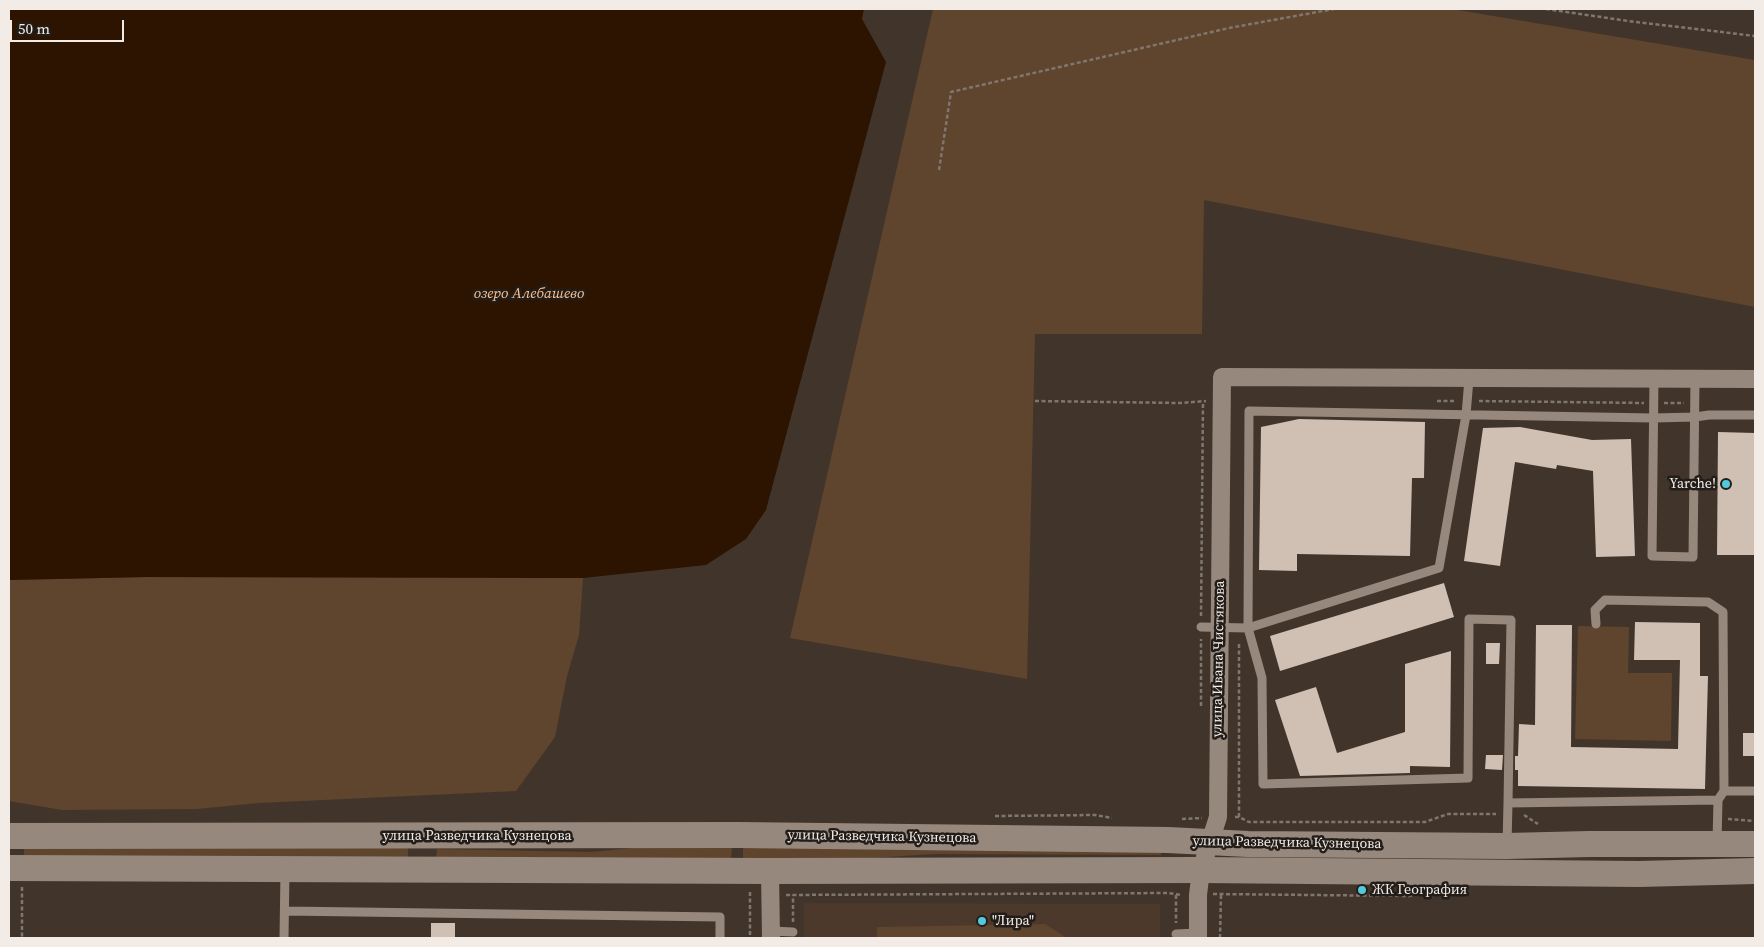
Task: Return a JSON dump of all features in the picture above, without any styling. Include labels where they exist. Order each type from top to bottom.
[{"type":"main road","name":"улица Разведчика Кузнецова","points":[[9,836],[738,835],[1507,846],[1755,844]]},
{"type":"main road","points":[[444,836],[432,840],[425,846],[423,853],[425,861],[432,866],[445,870]]},
{"type":"main road","name":"улица Разведчика Кузнецова","points":[[15,879],[285,869],[1201,870],[1639,874],[1755,871]]},
{"type":"street","name":"улица Ивана Чистякова","points":[[1198,936],[1198,894],[1201,870],[1218,817],[1222,377],[1469,379]]},
{"type":"street","points":[[1469,379],[1755,379]]},
{"type":"street","points":[[770,871],[771,935]]},
{"type":"lane","points":[[1654,378],[1652,556],[1693,556],[1695,379]]},
{"type":"lane","points":[[1201,627],[1248,628],[1438,568],[1466,415],[1469,379]]},
{"type":"lane","points":[[1507,846],[1511,620],[1469,618],[1468,778],[1263,784],[1262,678],[1248,628],[1249,411],[1653,418],[1755,415]]},
{"type":"lane","points":[[1596,624],[1595,610],[1605,600],[1708,602],[1723,612],[1724,791],[1718,800],[1716,819],[1717,844]]},
{"type":"lane","points":[[1724,791],[1755,791]]},
{"type":"lane","points":[[1508,803],[1718,800]]},
{"type":"lane","points":[[284,938],[285,869]]},
{"type":"lane","points":[[284,911],[720,917],[720,938]]},
{"type":"lane","points":[[771,935],[792,932]]},
{"type":"lane","points":[[1176,934],[1198,936]]},
{"type":"path","points":[[939,170],[951,92],[1229,28],[1334,9]]},
{"type":"path","points":[[1546,9],[1755,36]]},
{"type":"path","points":[[1201,713],[1203,402]]},
{"type":"path","points":[[15,879],[22,938]]},
{"type":"path","points":[[750,892],[750,938]]},
{"type":"path","points":[[1220,938],[1221,894]]},
{"type":"path","points":[[792,932],[793,895]]},
{"type":"path","points":[[1176,895],[1176,934]]},
{"type":"shaded area","points":[[933,9],[1452,9],[1755,60],[1755,307],[1204,200],[1202,334],[1035,334],[1027,679],[790,638]]},
{"type":"shaded area","points":[[146,577],[583,578],[579,635],[567,676],[555,737],[516,791],[259,803],[197,809],[62,810],[9,801],[9,580]]},
{"type":"shaded area","points":[[1578,626],[1629,627],[1628,673],[1672,673],[1671,741],[1575,739]]},
{"type":"shaded area","points":[[666,845],[732,846],[731,861],[436,859],[437,849],[591,852]]},
{"type":"shaded area","points":[[408,846],[408,860],[24,860],[24,847]]},
{"type":"shaded area","points":[[743,846],[1161,848],[1161,855],[935,854],[825,861],[743,861]]},
{"type":"shaded area","name":"\"Лира\"","points":[[804,903],[1160,904],[1160,938],[804,938]]},
{"type":"shaded area","points":[[1045,924],[1067,938],[877,938],[877,927]]},
{"type":"water","name":"озеро Алебашево","points":[[9,9],[864,9],[862,19],[886,62],[766,510],[746,539],[706,565],[583,578],[146,577],[9,580]]},
{"type":"building","points":[[1299,419],[1425,422],[1424,478],[1412,478],[1410,556],[1297,554],[1297,571],[1259,570],[1261,427]]},
{"type":"building","points":[[1520,427],[1592,440],[1631,439],[1635,556],[1596,557],[1593,471],[1557,465],[1556,469],[1515,462],[1500,566],[1464,561],[1483,428]]},
{"type":"building","points":[[1718,432],[1755,433],[1754,555],[1717,555]]},
{"type":"building","points":[[1444,583],[1454,617],[1280,671],[1270,636]]},
{"type":"building","points":[[1635,622],[1700,623],[1700,676],[1708,676],[1705,789],[1518,786],[1518,770],[1515,770],[1515,756],[1518,756],[1519,724],[1535,725],[1536,625],[1572,625],[1571,747],[1678,749],[1680,660],[1634,660]]},
{"type":"building","points":[[1486,643],[1500,643],[1499,664],[1486,664]]},
{"type":"building","points":[[1451,651],[1450,767],[1410,766],[1410,773],[1300,776],[1275,700],[1316,687],[1337,753],[1405,732],[1405,664]]},
{"type":"building","points":[[1743,733],[1755,733],[1755,756],[1743,756]]},
{"type":"building","points":[[1486,755],[1503,755],[1502,770],[1485,769]]},
{"type":"building","points":[[431,923],[455,923],[455,938],[431,938]]},
{"type":"place","name":"Yarche!","points":[[1726,484]]},
{"type":"place","name":"ЖК География","points":[[1362,890]]},
{"type":"place","name":"\"Лира\"","points":[[982,921]]}]
